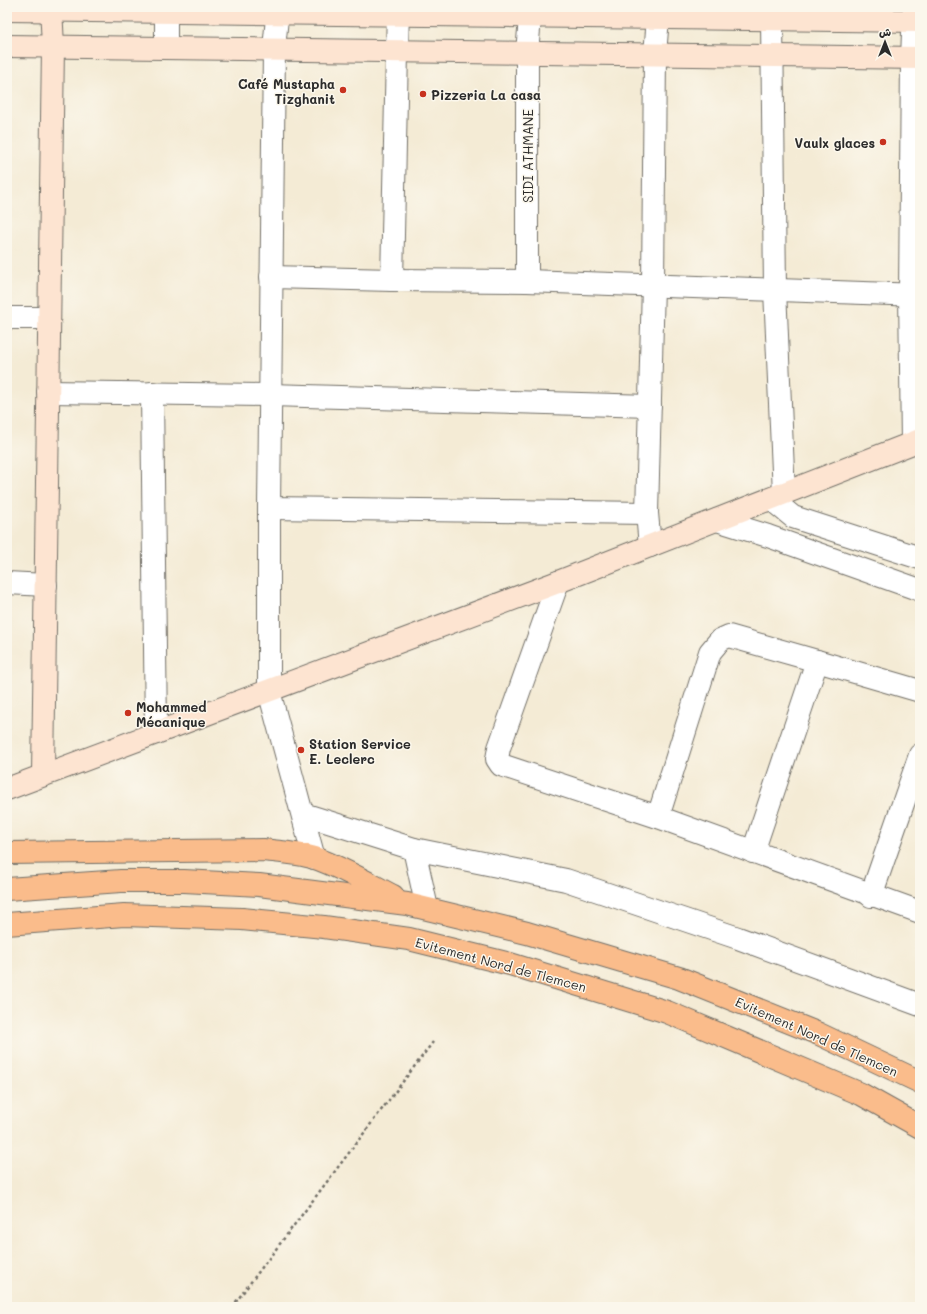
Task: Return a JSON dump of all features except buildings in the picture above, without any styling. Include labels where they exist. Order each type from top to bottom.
[{"type":"highway","points":[[7,853],[263,850],[290,853],[314,858],[335,866],[417,906]]},
{"type":"highway","name":"Evitement Nord de Tlemcen","points":[[7,889],[121,881],[184,881],[259,885],[417,906],[527,933],[679,978],[819,1034],[920,1082]]},
{"type":"highway","name":"Evitement Nord de Tlemcen","points":[[7,924],[124,915],[242,919],[409,939],[510,964],[667,1012],[861,1094],[920,1127]]},
{"type":"main road","points":[[44,775],[53,46],[51,9]]},
{"type":"main road","points":[[7,10],[166,9],[531,12],[658,18],[772,19],[916,16]]},
{"type":"main road","points":[[7,46],[916,58]]},
{"type":"main road","points":[[7,789],[558,582],[916,441]]},
{"type":"street","points":[[166,9],[166,47]]},
{"type":"street","points":[[278,10],[274,49],[269,508],[269,691],[314,858]]},
{"type":"street","points":[[392,280],[398,11]]},
{"type":"street","name":"SIDI ATHMANE","points":[[528,281],[527,52],[531,12]]},
{"type":"street","points":[[916,16],[916,441]]},
{"type":"street","points":[[650,546],[647,513],[653,285],[655,54],[658,18]]},
{"type":"street","points":[[772,19],[777,496],[793,517],[920,558]]},
{"type":"street","points":[[271,277],[528,281],[915,295]]},
{"type":"street","points":[[7,318],[49,318]]},
{"type":"street","points":[[48,392],[270,395],[650,406]]},
{"type":"street","points":[[152,394],[156,733]]},
{"type":"street","points":[[269,508],[647,513]]},
{"type":"street","points":[[717,520],[768,536],[920,590]]},
{"type":"street","points":[[558,582],[499,748],[497,759],[501,765],[658,817],[871,896],[920,912]]},
{"type":"street","points":[[7,583],[46,585]]},
{"type":"street","points":[[658,817],[710,652],[720,640],[729,636],[920,691]]},
{"type":"street","points":[[753,852],[818,661]]},
{"type":"street","points":[[871,896],[920,755]]},
{"type":"street","points":[[303,814],[414,849],[566,880],[738,938],[920,1005]]},
{"type":"street","points":[[414,849],[417,906]]},
{"type":"path","points":[[232,1307],[433,1042]]},
{"type":"place","name":"Café Mustapha Tizghanit","points":[[343,90]]},
{"type":"place","name":"Pizzeria La casa","points":[[423,94]]},
{"type":"place","name":"Vaulx glaces","points":[[883,142]]},
{"type":"place","name":"Mohammed Mécanique","points":[[128,713]]},
{"type":"place","name":"Station Service E. Leclerc","points":[[301,750]]}]
